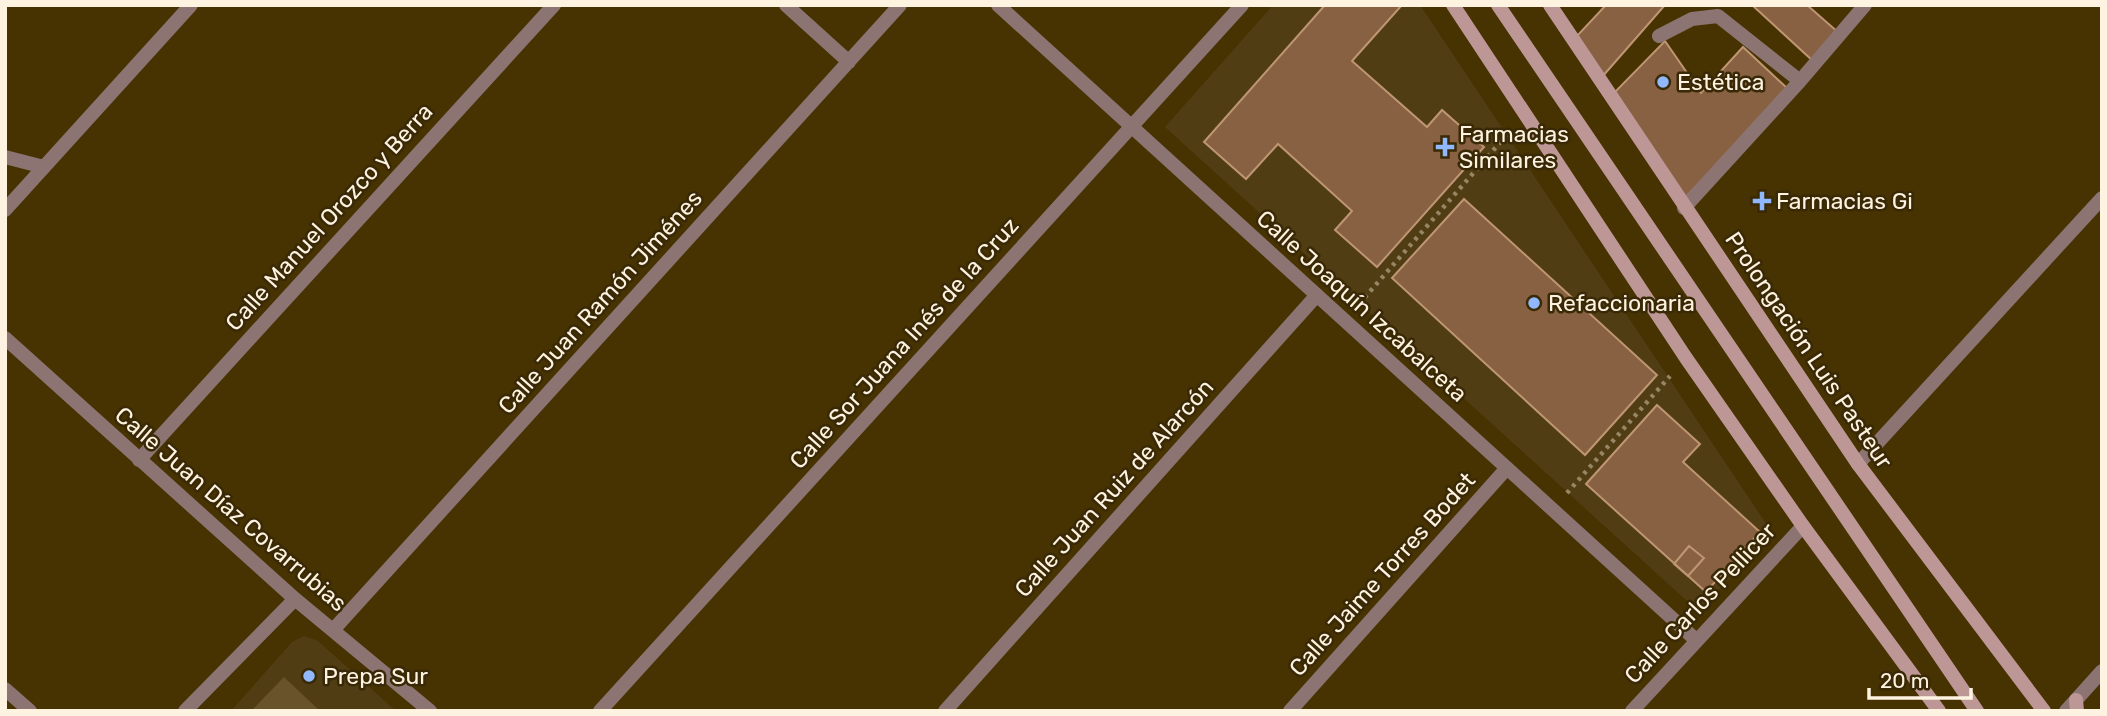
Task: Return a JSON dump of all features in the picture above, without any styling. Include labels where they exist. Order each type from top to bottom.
[{"type":"main road","points":[[1453,5],[1686,358],[1802,526],[1939,711]]},
{"type":"main road","points":[[1498,5],[1977,711]]},
{"type":"main road","name":"Prolongación Luis Pasteur","points":[[1550,5],[1858,464],[2043,711]]},
{"type":"street","points":[[5,210],[191,5]]},
{"type":"street","name":"Calle Manuel Orozco y Berra","points":[[139,460],[554,5]]},
{"type":"street","points":[[786,5],[849,62]]},
{"type":"street","name":"Calle Juan Ramón Jiménes","points":[[334,629],[900,5]]},
{"type":"street","name":"Calle Joaquín Izcabalceta","points":[[998,5],[1696,640]]},
{"type":"street","name":"Calle Sor Juana Inés de la Cruz","points":[[600,711],[1242,5]]},
{"type":"street","points":[[1684,208],[1865,5]]},
{"type":"street","points":[[1658,36],[1692,19],[1718,16],[1800,81]]},
{"type":"street","points":[[5,157],[44,167]]},
{"type":"street","points":[[1858,464],[2102,198]]},
{"type":"street","name":"Calle Juan Ruiz de Alarcón","points":[[945,711],[1317,295]]},
{"type":"street","name":"Calle Juan Díaz Covarrubias","points":[[5,338],[295,599],[430,711]]},
{"type":"street","name":"Calle Jaime Torres Bodet","points":[[1290,711],[1507,468]]},
{"type":"street","name":"Calle Carlos Pellicer","points":[[1632,711],[1802,526]]},
{"type":"street","points":[[185,711],[295,599]]},
{"type":"street","points":[[2073,707],[2102,671]]},
{"type":"street","points":[[5,690],[30,711]]},
{"type":"path","points":[[1344,320],[1525,114]]},
{"type":"path","points":[[1552,509],[1686,358]]},
{"type":"shaded area","points":[[1273,5],[1420,5],[1773,534],[1698,611],[1165,127]]},
{"type":"shaded area","name":"Prepa Sur","points":[[304,636],[318,641],[396,711],[231,711],[292,642]]},
{"type":"shaded area","points":[[284,677],[320,711],[251,711]]},
{"type":"building","points":[[1325,5],[1402,5],[1352,61],[1427,127],[1442,110],[1484,147],[1377,267],[1335,230],[1352,211],[1278,144],[1246,179],[1204,142]]},
{"type":"building","points":[[1606,5],[1665,5],[1602,77],[1576,37]]},
{"type":"building","points":[[1752,5],[1807,5],[1839,33],[1813,61]]},
{"type":"building","points":[[1665,41],[1701,93],[1743,47],[1789,90],[1683,200],[1612,95]]},
{"type":"building","points":[[1464,199],[1657,375],[1585,455],[1392,278]]},
{"type":"building","points":[[1657,405],[1700,444],[1683,462],[1760,532],[1706,592],[1586,484]]},
{"type":"building","points":[[1689,546],[1704,558],[1688,576],[1674,564]]},
{"type":"place","name":"Estética","points":[[1663,82]]},
{"type":"place","name":"Farmacias Similares","points":[[1445,147]]},
{"type":"place","name":"Farmacias Gi","points":[[1762,201]]},
{"type":"place","name":"Refaccionaria","points":[[1534,303]]},
{"type":"place","name":"Prepa Sur","points":[[309,676]]}]
